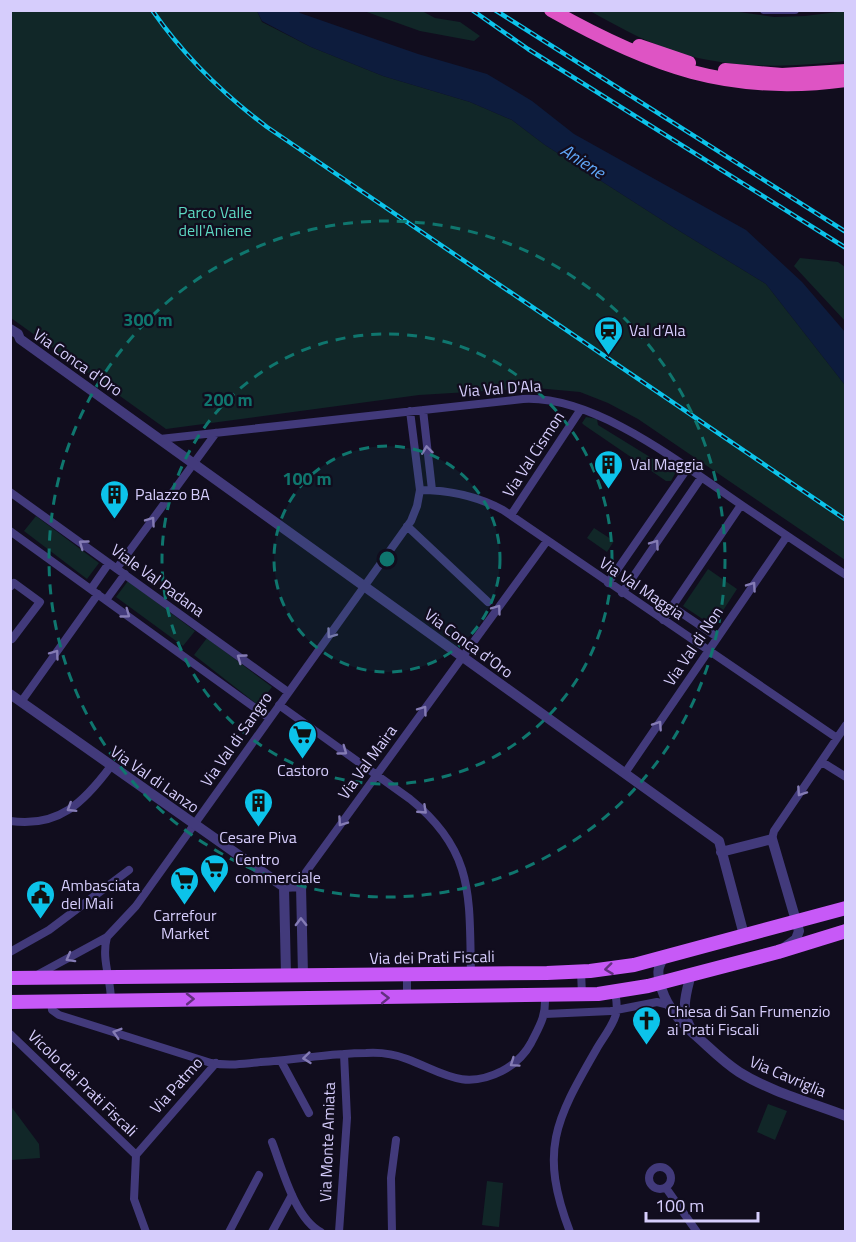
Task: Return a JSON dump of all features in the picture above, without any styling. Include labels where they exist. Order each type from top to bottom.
[{"type":"highway","points":[[551,10],[621,48],[685,71],[728,80],[774,84],[846,80]]},
{"type":"highway","points":[[570,10],[638,45],[679,60],[705,66],[734,72],[782,75],[846,71]]},
{"type":"main road","name":"Via dei Prati Fiscali","points":[[10,978],[581,971],[623,967],[846,908]]},
{"type":"main road","points":[[10,1002],[52,1007],[111,1001],[582,995],[660,983],[846,932]]},
{"type":"street","points":[[764,10],[795,10]]},
{"type":"street","name":"Via Conca d'Oro","points":[[10,328],[18,334],[15,339],[160,439],[720,841],[722,852]]},
{"type":"street","name":"Via Val D'Ala","points":[[160,439],[529,398],[554,400],[621,427],[846,575]]},
{"type":"street","name":"Via Val Cismon","points":[[511,515],[581,409]]},
{"type":"street","points":[[423,410],[432,490]]},
{"type":"street","points":[[410,411],[420,490]]},
{"type":"street","points":[[21,702],[98,594],[113,566],[216,433]]},
{"type":"street","points":[[609,583],[687,469]]},
{"type":"street","points":[[622,593],[701,478]]},
{"type":"street","name":"Via Val Maggia","points":[[420,490],[477,498],[511,515],[837,738]]},
{"type":"street","name":"Via Val di Sangro","points":[[31,978],[108,937],[136,906],[408,526],[417,506],[420,490]]},
{"type":"street","name":"Viale Val Padana","points":[[10,492],[288,692]]},
{"type":"street","points":[[663,620],[741,505]]},
{"type":"street","points":[[408,526],[488,602]]},
{"type":"street","points":[[10,531],[269,718]]},
{"type":"street","name":"Via Val di Non","points":[[625,773],[787,536]]},
{"type":"street","name":"Via Val Maira","points":[[303,975],[301,886],[306,872],[547,541]]},
{"type":"street","points":[[98,594],[125,574]]},
{"type":"street","points":[[10,587],[14,583],[40,602],[12,639]]},
{"type":"street","points":[[671,606],[717,637]]},
{"type":"street","name":"Via Val di Lanzo","points":[[10,694],[284,887]]},
{"type":"street","points":[[279,705],[376,774],[428,815],[444,834],[457,855],[465,876],[468,892],[471,973]]},
{"type":"street","points":[[778,952],[797,938],[799,931],[772,839],[774,831],[846,725]]},
{"type":"street","points":[[822,762],[846,777]]},
{"type":"street","points":[[10,821],[41,821],[71,809],[90,793],[111,766]]},
{"type":"street","points":[[744,935],[722,852],[772,839]]},
{"type":"street","points":[[10,952],[58,924],[129,870]]},
{"type":"street","points":[[286,975],[284,887],[301,886]]},
{"type":"street","points":[[108,937],[104,956],[111,1001]]},
{"type":"street","points":[[660,983],[659,966],[666,956]]},
{"type":"street","points":[[581,971],[582,995]]},
{"type":"street","name":"Via Cavriglia","points":[[694,1034],[686,1019],[684,1008],[697,973]]},
{"type":"street","points":[[407,974],[407,998]]},
{"type":"street","name":"Via Cavriglia","points":[[660,983],[669,1005],[683,1024],[723,1061],[747,1077],[846,1116]]},
{"type":"street","points":[[570,1232],[554,1176],[556,1133],[570,1095],[616,1015],[615,991]]},
{"type":"street","points":[[52,1007],[61,1016],[216,1064],[281,1061],[344,1054],[390,1054],[451,1078],[479,1079],[498,1072],[521,1058],[528,1050],[545,1014],[545,996]]},
{"type":"street","points":[[545,1014],[616,1010],[657,1002],[669,1005]]},
{"type":"street","name":"Vicolo dei Prati Fiscali","points":[[10,1034],[136,1155]]},
{"type":"street","name":"Via Monte Amiata","points":[[339,1232],[347,1118],[344,1054]]},
{"type":"street","points":[[281,1061],[309,1113]]},
{"type":"street","name":"Via Patmo","points":[[136,1155],[216,1064]]},
{"type":"street","points":[[392,1232],[391,1178],[396,1140]]},
{"type":"street","name":"Via Monte Amiata","points":[[272,1142],[292,1195],[310,1224],[321,1232]]},
{"type":"street","points":[[136,1155],[134,1199],[146,1232]]},
{"type":"street","points":[[229,1232],[259,1175]]},
{"type":"street","points":[[666,1188],[697,1232]]},
{"type":"street","points":[[272,1232],[292,1195]]},
{"type":"green space","points":[[725,10],[774,17],[845,11],[845,61],[768,66],[709,60],[651,43],[590,11]]},
{"type":"green space","name":"Parco Valle dell'Aniene","points":[[11,11],[257,11],[262,22],[311,47],[383,76],[470,102],[512,120],[545,145],[766,284],[845,385],[845,560],[638,419],[608,403],[580,392],[536,388],[419,395],[166,429],[11,318]]},
{"type":"green space","points":[[364,11],[422,11],[435,18],[460,22],[480,36],[474,41],[420,31]]},
{"type":"green space","points":[[800,258],[838,262],[845,267],[845,321],[794,266]]},
{"type":"green space","points":[[586,417],[597,419],[598,425],[671,470],[672,467],[677,470],[671,481],[666,481],[584,425],[582,423]]},
{"type":"green space","points":[[36,516],[99,563],[87,579],[24,531]]},
{"type":"green space","points":[[594,528],[614,541],[607,552],[587,538]]},
{"type":"green space","points":[[708,569],[737,589],[713,626],[683,606]]},
{"type":"green space","points":[[128,581],[195,631],[183,646],[116,597]]},
{"type":"green space","points":[[207,638],[272,687],[258,705],[194,655]]},
{"type":"green space","points":[[768,1104],[787,1111],[775,1140],[757,1132]]},
{"type":"green space","points":[[10,1105],[39,1144],[40,1158],[11,1160]]},
{"type":"green space","points":[[487,1181],[503,1183],[499,1227],[482,1225]]},
{"type":"water","name":"Aniene","points":[[257,11],[298,11],[418,54],[487,74],[532,101],[574,134],[746,230],[802,282],[845,332],[845,385],[766,284],[545,145],[512,120],[470,102],[383,76],[311,47],[262,21]]},
{"type":"railway","points":[[152,10],[177,43],[205,73],[267,127],[846,520]]},
{"type":"railway","points":[[472,10],[528,49],[846,248]]},
{"type":"railway","points":[[495,10],[846,232]]},
{"type":"place","name":"Val d’Ala","points":[[608,356]]},
{"type":"place","name":"Val Maggia","points":[[609,490]]},
{"type":"place","name":"Palazzo BA","points":[[114,520]]},
{"type":"place","name":"Castoro","points":[[303,760]]},
{"type":"place","name":"Cesare Piva","points":[[258,828]]},
{"type":"place","name":"Centro commerciale","points":[[214,894]]},
{"type":"place","name":"Carrefour Market","points":[[185,906]]},
{"type":"place","name":"Ambasciata del Mali","points":[[40,920]]},
{"type":"place","name":"Chiesa di San Frumenzio ai Prati Fiscali","points":[[646,1046]]}]
